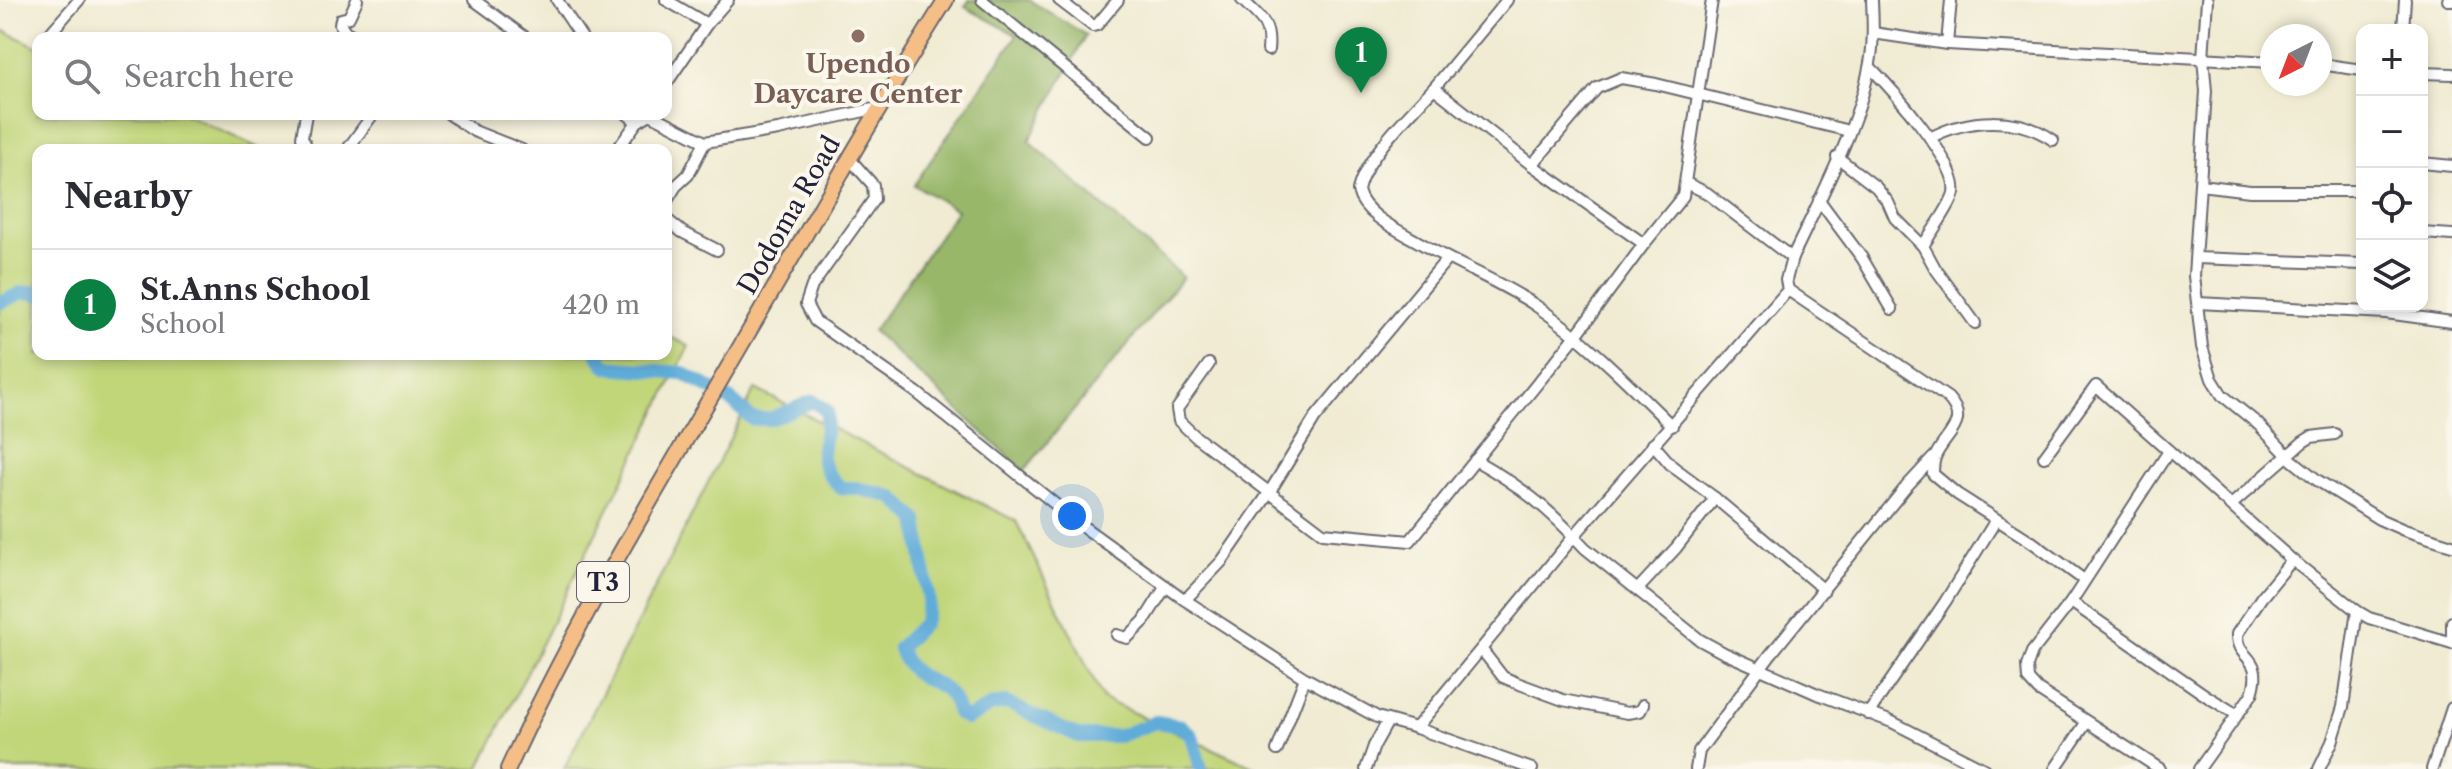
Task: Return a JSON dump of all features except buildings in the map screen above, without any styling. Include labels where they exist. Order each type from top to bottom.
[{"type":"highway","name":"Dodoma Road","points":[[508,769],[581,621],[878,108],[946,0]]},
{"type":"street","points":[[51,32],[79,0]]},
{"type":"street","points":[[346,32],[340,24],[341,19],[349,17],[357,0]]},
{"type":"street","points":[[474,0],[518,32]]},
{"type":"street","points":[[557,0],[578,32]]},
{"type":"street","points":[[666,0],[707,24]]},
{"type":"street","points":[[672,75],[707,24],[728,0]]},
{"type":"street","points":[[982,0],[1150,137]]},
{"type":"street","points":[[1059,0],[1093,26],[1118,0]]},
{"type":"street","points":[[1242,0],[1267,26],[1270,34],[1268,50]]},
{"type":"street","points":[[1507,0],[1375,157],[1361,178],[1358,191],[1362,203],[1388,224],[1447,259],[1538,307],[1620,376],[1672,426]]},
{"type":"street","points":[[1209,364],[1177,409],[1179,421],[1323,533],[1410,541],[1575,337],[1683,196],[1712,0]]},
{"type":"street","points":[[1696,769],[1699,751],[1759,669],[1957,425],[1958,413],[1948,398],[1788,290],[1786,280],[1792,258],[1849,131],[1870,67],[1872,0]]},
{"type":"street","points":[[1947,44],[1951,0]]},
{"type":"street","points":[[2207,0],[2203,58],[2206,91],[2194,276],[2202,347],[2216,387],[2317,480],[2379,519],[2452,545]]},
{"type":"street","points":[[2403,24],[2405,0]]},
{"type":"street","points":[[1873,33],[1947,44],[2260,61]]},
{"type":"street","points":[[2332,66],[2356,69]]},
{"type":"street","points":[[1870,67],[1896,94],[1930,138],[1953,177],[1954,193],[1923,246]]},
{"type":"street","points":[[2428,73],[2452,74]]},
{"type":"street","points":[[1532,165],[1601,84],[1626,77],[1849,131]]},
{"type":"street","points":[[1434,88],[1532,165],[1644,244]]},
{"type":"street","points":[[662,120],[705,142],[878,108]]},
{"type":"street","points":[[305,120],[302,137],[305,144]]},
{"type":"street","points":[[351,144],[369,120]]},
{"type":"street","points":[[458,120],[474,131],[507,144]]},
{"type":"street","points":[[621,144],[640,120]]},
{"type":"street","points":[[1930,138],[1949,128],[1996,123],[2033,127],[2053,140]]},
{"type":"street","points":[[672,192],[688,175],[705,142]]},
{"type":"street","points":[[1837,157],[1876,187],[1895,218],[1923,246],[1939,275],[1975,323]]},
{"type":"street","points":[[849,158],[873,185],[874,199],[812,286],[806,304],[809,314],[822,327],[938,409],[1081,525],[1185,600],[1305,678],[1388,721],[1532,769]]},
{"type":"street","points":[[2428,164],[2452,166]]},
{"type":"street","points":[[1686,183],[1707,193],[1792,258]]},
{"type":"street","points":[[2200,185],[2250,191],[2356,191]]},
{"type":"street","points":[[1819,200],[1862,258],[1892,309]]},
{"type":"street","points":[[672,224],[717,250]]},
{"type":"street","points":[[2428,233],[2452,235]]},
{"type":"street","points":[[2196,258],[2356,264]]},
{"type":"street","points":[[1185,600],[1222,561],[1315,418],[1447,259]]},
{"type":"street","points":[[1416,728],[1575,535],[1788,290]]},
{"type":"street","points":[[2198,303],[2356,309]]},
{"type":"street","points":[[2397,312],[2452,322]]},
{"type":"street","points":[[2044,457],[2096,386],[2292,560],[2357,611],[2369,618],[2452,632]]},
{"type":"street","points":[[2230,506],[2311,437],[2335,434]]},
{"type":"street","points":[[1653,444],[1672,466],[1824,590]]},
{"type":"street","points":[[2160,769],[2038,690],[2028,679],[2027,666],[2032,652],[2071,602],[2169,451]]},
{"type":"street","points":[[1933,458],[1933,474],[1957,494],[2084,580]]},
{"type":"street","points":[[1475,460],[1534,497],[1585,548],[1700,640],[1759,669],[1948,749],[1984,769]]},
{"type":"street","points":[[1638,589],[1676,548],[1715,498]]},
{"type":"street","points":[[1868,714],[1909,650],[1945,602],[1996,520]]},
{"type":"street","points":[[2199,769],[2252,694],[2256,670],[2252,660],[2241,650],[2237,634],[2292,560]]},
{"type":"street","points":[[1117,635],[1127,638],[1144,621],[1166,586]]},
{"type":"street","points":[[2071,602],[2236,714]]},
{"type":"street","points":[[2319,769],[2343,707],[2357,611]]},
{"type":"street","points":[[1482,650],[1503,677],[1551,696],[1627,713],[1640,711],[1643,705]]},
{"type":"street","points":[[1770,655],[1773,667],[1781,678]]},
{"type":"street","points":[[1277,750],[1305,678]]},
{"type":"street","points":[[2432,769],[2452,708]]},
{"type":"street","points":[[1366,769],[1388,721]]},
{"type":"street","points":[[2055,769],[2086,723]]},
{"type":"green space","points":[[969,0],[1029,0],[1086,35],[1029,141],[1183,277],[1024,471],[873,331],[957,210],[914,185],[1017,35],[965,7]]},
{"type":"green space","points":[[0,29],[32,44],[32,120],[198,120],[250,144],[32,144],[32,360],[672,360],[672,338],[689,346],[479,769],[0,769]]},
{"type":"green space","points":[[755,389],[1016,521],[1103,699],[1257,769],[564,769]]},
{"type":"waterway","points":[[0,303],[21,293],[32,292]]},
{"type":"waterway","points":[[602,360],[607,367],[683,373],[731,400],[752,419],[770,419],[813,401],[827,411],[822,460],[831,477],[841,488],[856,488],[893,497],[917,520],[929,601],[924,623],[899,648],[915,672],[949,693],[958,713],[967,719],[992,705],[1007,703],[1078,736],[1119,736],[1156,722],[1181,726],[1192,736],[1201,769]]},
{"type":"place","name":"Upendo Daycare Center","points":[[858,36]]},
{"type":"place","name":"St.Anns School","points":[[1361,93]]}]
